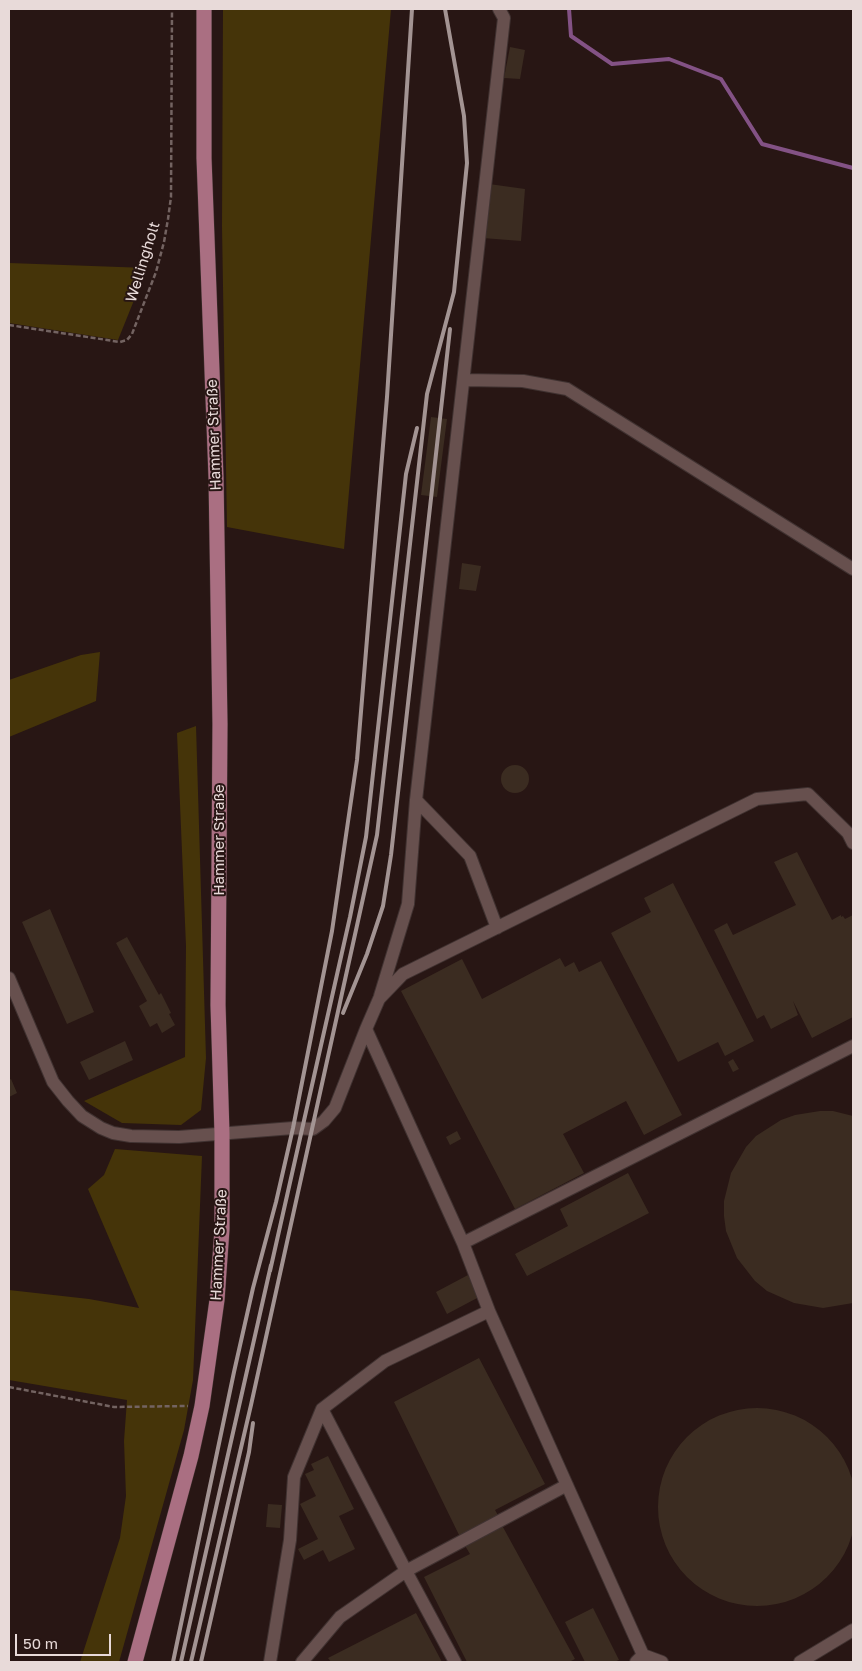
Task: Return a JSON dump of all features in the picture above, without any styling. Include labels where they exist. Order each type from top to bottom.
[{"type":"main road","name":"Hammer Straße","points":[[135,1662],[191,1456],[202,1406],[217,1300],[222,1229],[222,1134],[218,1005],[220,724],[216,477],[204,158],[204,9]]},
{"type":"street","points":[[9,978],[53,1082],[82,1116],[113,1133],[131,1136],[179,1137],[293,1128],[313,1129],[335,1108],[379,999],[408,904],[416,800],[504,18],[499,9]]},
{"type":"street","points":[[464,380],[523,381],[567,389],[853,569]]},
{"type":"street","points":[[379,999],[403,974],[757,799],[808,794],[848,833],[853,843]]},
{"type":"street","points":[[416,800],[470,856],[497,928]]},
{"type":"street","points":[[366,1029],[463,1244],[489,1311],[567,1485],[639,1659],[662,1662]]},
{"type":"street","points":[[463,1244],[853,1046]]},
{"type":"street","points":[[270,1662],[290,1540],[294,1477],[322,1409],[385,1361],[489,1311]]},
{"type":"street","points":[[322,1409],[455,1662]]},
{"type":"street","points":[[302,1662],[340,1617],[406,1571],[567,1485]]},
{"type":"street","points":[[800,1662],[853,1630]]},
{"type":"path","name":"Wellingholt","points":[[9,325],[120,342],[127,340],[132,334],[156,272],[164,242],[171,197],[172,9]]},
{"type":"path","points":[[9,1387],[114,1407],[202,1406]]},
{"type":"shaded area","points":[[223,9],[391,9],[344,549],[227,527],[222,226]]},
{"type":"shaded area","points":[[9,263],[147,268],[118,340],[9,323]]},
{"type":"shaded area","points":[[100,652],[96,701],[9,737],[9,680],[81,655]]},
{"type":"shaded area","points":[[196,726],[206,1058],[201,1110],[181,1125],[122,1123],[84,1101],[185,1057],[186,946],[177,733]]},
{"type":"shaded area","points":[[115,1149],[202,1156],[193,1380],[184,1430],[119,1662],[80,1662],[120,1538],[126,1496],[124,1441],[127,1400],[9,1380],[9,1290],[89,1299],[139,1308],[88,1189],[104,1175]]},
{"type":"building","points":[[510,47],[525,50],[520,79],[504,78]]},
{"type":"building","points":[[489,184],[525,189],[521,241],[483,238]]},
{"type":"building","points":[[431,417],[447,419],[437,497],[421,495]]},
{"type":"building","points":[[462,563],[481,566],[476,591],[459,589]]},
{"type":"building","points":[[515,765],[525,769],[529,779],[525,789],[515,793],[505,789],[501,779],[505,769]]},
{"type":"building","points":[[797,852],[832,920],[841,915],[845,919],[853,915],[853,1017],[812,1038],[793,1001],[798,1015],[771,1029],[764,1015],[757,1019],[714,930],[727,923],[733,935],[796,905],[774,862]]},
{"type":"building","points":[[673,883],[754,1041],[725,1056],[718,1042],[678,1062],[611,933],[651,912],[644,898]]},
{"type":"building","points":[[50,909],[94,1012],[67,1024],[22,922]]},
{"type":"building","points":[[127,937],[171,1013],[169,1014],[175,1025],[162,1033],[157,1023],[150,1027],[139,1006],[147,1001],[116,943]]},
{"type":"building","points":[[560,958],[565,967],[574,962],[579,972],[601,961],[682,1115],[644,1135],[626,1101],[563,1134],[584,1173],[515,1209],[401,991],[462,959],[482,999]]},
{"type":"building","points":[[125,1041],[133,1060],[89,1080],[80,1062]]},
{"type":"building","points":[[733,1059],[739,1069],[733,1072],[728,1062]]},
{"type":"building","points":[[11,1079],[17,1093],[9,1097],[9,1080]]},
{"type":"building","points":[[833,1111],[853,1116],[853,1303],[823,1308],[794,1303],[767,1291],[755,1281],[737,1258],[726,1231],[724,1216],[724,1201],[731,1173],[746,1147],[756,1136],[781,1120],[795,1115]]},
{"type":"building","points":[[457,1131],[461,1139],[450,1145],[446,1137]]},
{"type":"building","points":[[628,1173],[649,1213],[527,1276],[515,1254],[568,1226],[560,1209]]},
{"type":"building","points":[[468,1275],[479,1297],[447,1314],[436,1292]]},
{"type":"building","points":[[479,1358],[545,1484],[495,1510],[499,1517],[460,1537],[394,1402]]},
{"type":"building","points":[[757,1408],[786,1412],[804,1420],[827,1437],[844,1460],[852,1478],[856,1507],[852,1536],[844,1554],[827,1577],[804,1594],[786,1602],[757,1606],[728,1602],[710,1594],[687,1577],[670,1554],[662,1536],[658,1507],[662,1478],[670,1460],[687,1437],[710,1420],[728,1412]]},
{"type":"building","points":[[328,1456],[354,1509],[339,1516],[355,1549],[329,1562],[323,1550],[304,1560],[298,1549],[318,1539],[300,1504],[316,1496],[305,1474],[314,1470],[311,1464]]},
{"type":"building","points":[[268,1504],[282,1505],[280,1528],[266,1527]]},
{"type":"building","points":[[498,1518],[575,1659],[569,1662],[467,1662],[424,1577],[470,1554],[461,1539]]},
{"type":"building","points":[[593,1608],[619,1660],[614,1662],[585,1662],[565,1622]]},
{"type":"building","points":[[416,1613],[442,1662],[331,1662],[328,1658]]},
{"type":"waterway","points":[[569,9],[571,36],[612,64],[669,59],[721,79],[762,144],[853,168]]},
{"type":"railway","points":[[173,1662],[234,1372],[293,1128],[332,931],[357,760],[387,397],[412,9]]},
{"type":"railway","points":[[191,1662],[251,1405],[377,835],[427,394],[454,292],[467,163],[464,116],[445,9]]},
{"type":"railway","points":[[343,1013],[367,954],[383,906],[391,855],[450,329]]},
{"type":"railway","points":[[270,1271],[350,917],[366,837],[406,474],[417,428]]},
{"type":"railway","points":[[181,1662],[271,1265]]},
{"type":"railway","points":[[201,1662],[249,1452],[253,1423]]}]
